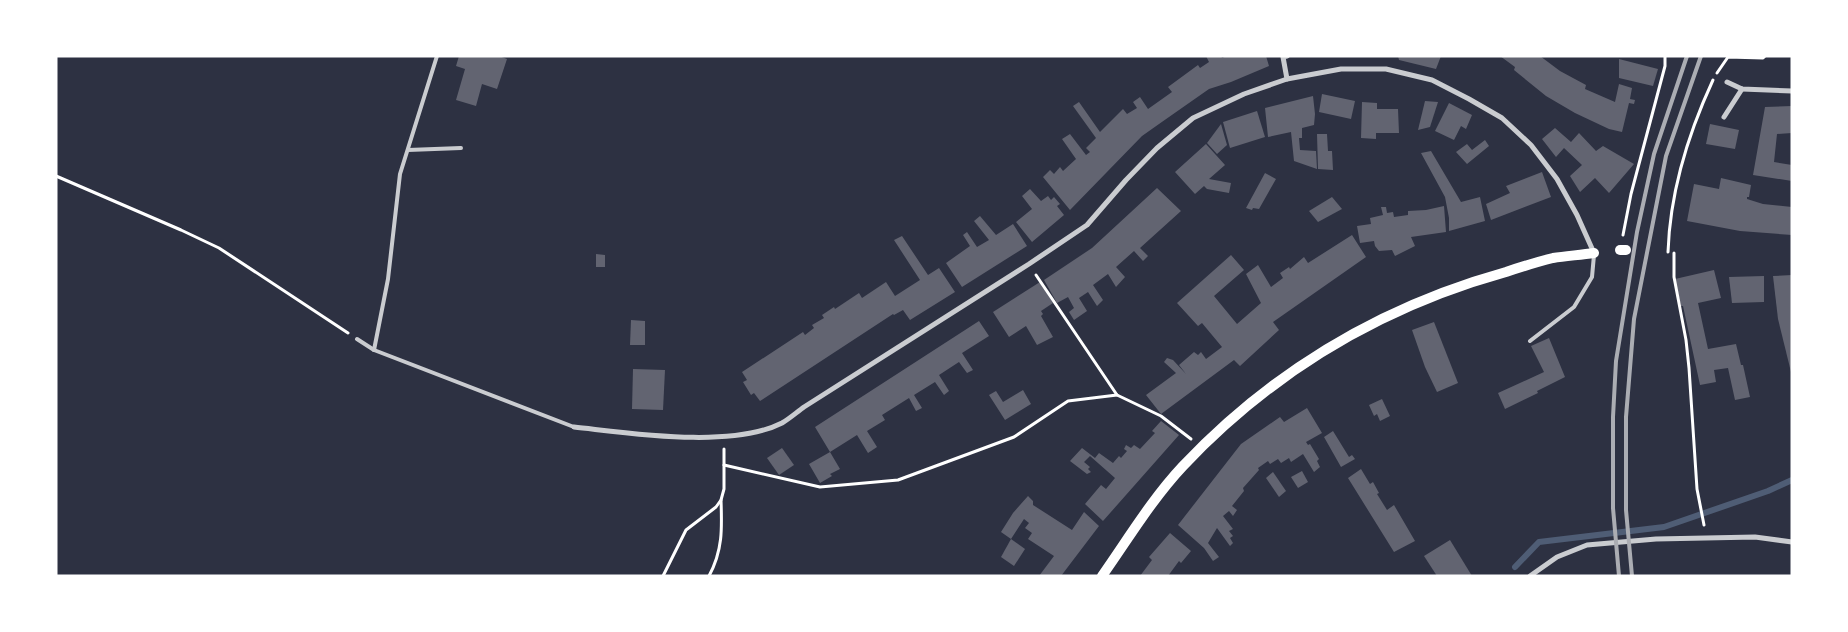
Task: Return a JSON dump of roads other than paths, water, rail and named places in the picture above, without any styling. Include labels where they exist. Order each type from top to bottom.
[{"type":"main road","points":[[1102,576],[1142,517],[1182,467],[1231,418],[1318,353],[1355,332],[1436,295],[1484,278],[1552,258],[1594,254]]},
{"type":"street","points":[[1287,56],[1283,57],[1287,79]]},
{"type":"street","points":[[574,427],[685,437],[724,437],[758,431],[782,423],[1087,225],[1157,148],[1194,118],[1244,94],[1287,79],[1341,69],[1386,69],[1432,80],[1502,118],[1531,144],[1557,179],[1577,215],[1594,254]]},
{"type":"street","points":[[1727,82],[1742,89],[1792,91]]},
{"type":"street","points":[[1724,117],[1742,89]]},
{"type":"street","points":[[1530,576],[1557,558],[1586,545],[1656,539],[1755,537],[1792,542]]},
{"type":"lane","points":[[374,350],[388,279],[400,174],[437,56]]},
{"type":"lane","points":[[408,150],[461,148]]},
{"type":"lane","points":[[1530,341],[1574,307],[1592,277],[1594,254]]},
{"type":"lane","points":[[357,339],[374,350],[574,427]]},
{"type":"waterway","points":[[1515,567],[1539,542],[1664,527],[1768,491],[1792,480]]},
{"type":"railway","points":[[1619,576],[1613,508],[1613,417],[1616,361],[1637,232],[1654,154],[1687,56]]},
{"type":"railway","points":[[1632,576],[1626,510],[1626,417],[1634,319],[1666,156],[1701,56]]}]
